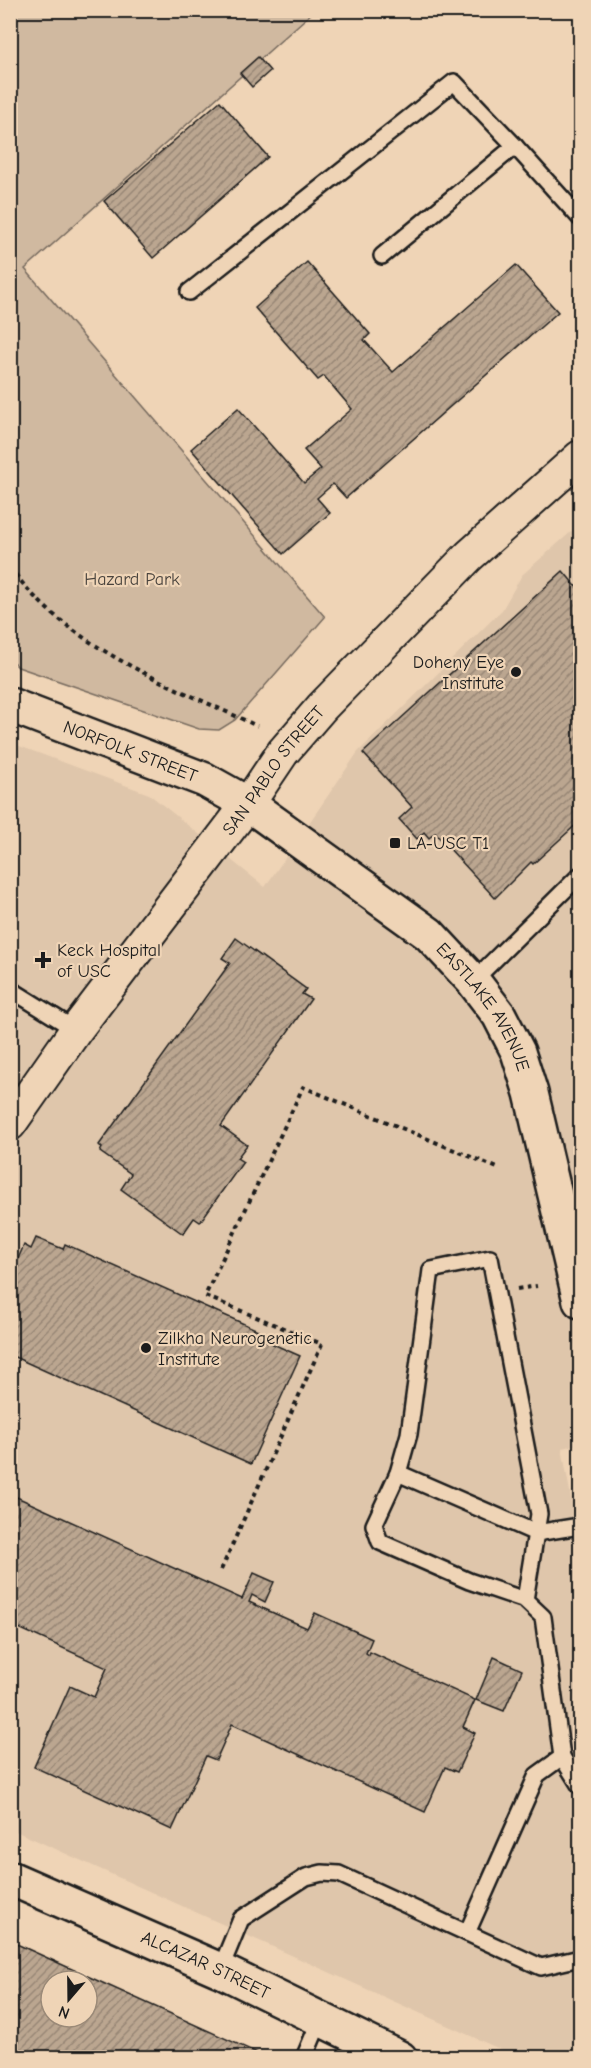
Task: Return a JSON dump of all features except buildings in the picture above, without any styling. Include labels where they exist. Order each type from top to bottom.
[{"type":"street","name":"SAN PABLO STREET","points":[[10,1124],[76,1030],[248,804],[284,752],[322,707],[469,556],[580,458]]},
{"type":"street","name":"NORFOLK STREET","points":[[10,705],[191,774],[248,804]]},
{"type":"street","name":"EASTLAKE AVENUE","points":[[248,804],[429,934],[473,981],[499,1015],[518,1052],[531,1093],[580,1301]]},
{"type":"street","name":"ALCAZAR STREET","points":[[10,1878],[220,1970],[400,2058]]},
{"type":"lane","points":[[189,292],[454,82],[580,218]]},
{"type":"lane","points":[[382,256],[515,146]]},
{"type":"lane","points":[[473,981],[580,875]]},
{"type":"lane","points":[[10,989],[76,1030]]},
{"type":"lane","points":[[525,1600],[539,1514],[490,1258],[431,1270],[409,1434],[398,1473],[374,1525],[381,1542],[469,1581],[525,1600],[543,1617],[562,1756],[580,1786]]},
{"type":"lane","points":[[398,1473],[536,1533],[580,1526]]},
{"type":"lane","points":[[467,1933],[537,1775],[562,1756]]},
{"type":"lane","points":[[220,1970],[241,1919],[306,1877],[322,1873],[339,1874],[541,1967],[580,1958]]},
{"type":"lane","points":[[304,2058],[320,2020]]},
{"type":"path","points":[[10,567],[45,608],[94,644],[146,673],[257,726]]},
{"type":"path","points":[[220,1570],[322,1344],[205,1296],[303,1087],[500,1170]]},
{"type":"shaded area","points":[[580,524],[580,1444],[562,1448],[580,1547],[580,2057],[534,2058],[513,2055],[11,1829],[11,743],[149,794],[265,887],[358,752],[502,610],[522,575]]},
{"type":"green space","name":"Hazard Park","points":[[11,11],[314,11],[25,269],[325,617],[235,720],[219,730],[199,729],[18,667],[11,660]]},
{"type":"place","name":"Doheny Eye Institute","points":[[516,672]]},
{"type":"place","name":"LA-USC T1","points":[[395,843]]},
{"type":"place","name":"Keck Hospital of USC","points":[[43,960]]},
{"type":"place","name":"Zilkha Neurogenetic Institute","points":[[146,1348]]}]
